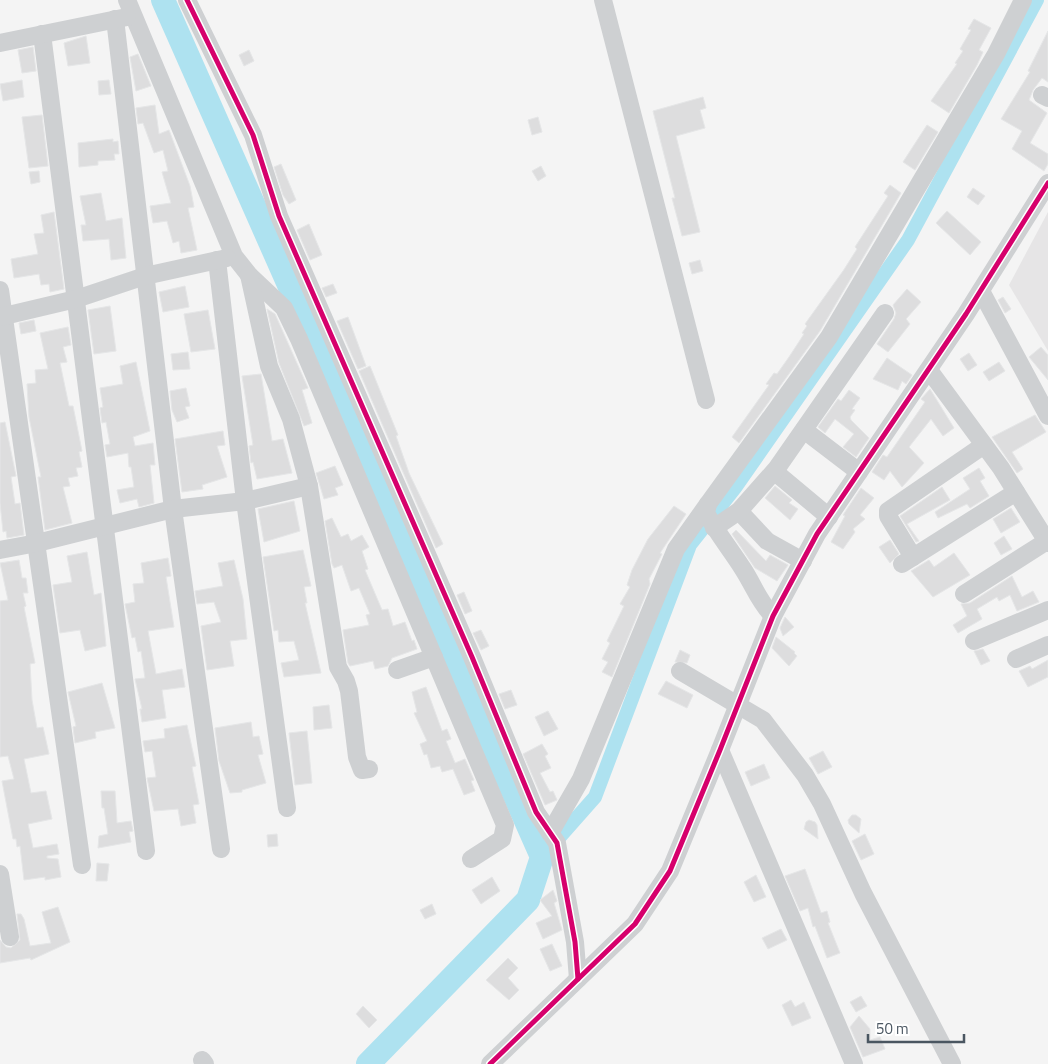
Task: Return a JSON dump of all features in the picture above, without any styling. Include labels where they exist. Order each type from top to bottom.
[{"type":"street","points":[[187,0],[253,135],[279,216],[472,657],[536,812],[553,838],[575,942],[578,979]]},
{"type":"street","points":[[603,0],[706,400]]},
{"type":"street","points":[[553,838],[582,779],[676,549],[710,517],[829,337],[996,54],[1023,0]]},
{"type":"street","points":[[0,43],[116,19],[130,8],[234,256],[249,275],[284,308],[299,339],[505,824],[502,839],[471,860]]},
{"type":"street","points":[[116,19],[173,509],[221,849]]},
{"type":"street","points":[[42,34],[146,851]]},
{"type":"street","points":[[490,1064],[635,924],[670,871],[773,616],[803,561],[829,517],[929,370],[1048,183]]},
{"type":"street","points":[[2,316],[76,299],[146,276],[234,256]]},
{"type":"street","points":[[217,260],[245,501],[287,808]]},
{"type":"street","points":[[249,275],[269,366],[291,419],[309,486],[338,667],[349,691],[359,766],[362,770],[369,769]]},
{"type":"street","points":[[0,290],[2,316],[37,544],[82,865]]},
{"type":"street","points":[[980,291],[1048,416]]},
{"type":"street","points":[[710,517],[740,511],[774,472],[885,313]]},
{"type":"street","points":[[929,370],[984,445],[1048,542],[964,594]]},
{"type":"street","points":[[804,430],[859,472]]},
{"type":"street","points":[[984,445],[888,511],[888,516],[908,561],[1016,492]]},
{"type":"street","points":[[774,472],[829,517]]},
{"type":"street","points":[[0,550],[37,544],[104,525],[173,509],[245,501],[309,486]]},
{"type":"street","points":[[740,511],[767,541],[803,561]]},
{"type":"street","points":[[710,517],[744,571],[762,605],[773,616]]},
{"type":"street","points":[[974,640],[1048,610]]},
{"type":"street","points":[[1016,659],[1048,645]]},
{"type":"street","points":[[397,670],[434,656]]},
{"type":"street","points":[[680,671],[764,720],[805,775],[822,804],[863,893],[952,1064]]},
{"type":"street","points":[[720,750],[854,1064]]},
{"type":"street","points":[[0,874],[2,905],[10,937]]},
{"type":"shaded area","points":[[1048,212],[1048,351],[1009,285]]},
{"type":"building","points":[[974,19],[991,28],[979,50],[983,52],[977,65],[949,113],[931,101],[957,64],[955,63],[963,51],[960,49],[971,30],[968,29]]},
{"type":"building","points":[[1048,31],[1048,82],[1042,78],[1033,90],[1029,100],[1047,113],[1030,143],[1048,154],[1048,164],[1044,171],[1012,149],[1022,131],[1001,119],[1030,72],[1028,71]]},
{"type":"building","points":[[86,36],[90,63],[68,66],[64,43]]},
{"type":"building","points":[[33,47],[36,71],[22,73],[18,50]]},
{"type":"building","points":[[249,50],[254,61],[244,66],[239,55]]},
{"type":"building","points":[[138,54],[151,86],[136,91],[130,57]]},
{"type":"building","points":[[22,80],[24,97],[3,101],[0,84]]},
{"type":"building","points":[[109,80],[111,94],[99,95],[98,81]]},
{"type":"building","points":[[703,97],[706,108],[700,110],[705,128],[676,136],[700,232],[682,236],[672,198],[675,198],[653,111]]},
{"type":"building","points":[[155,105],[159,134],[169,130],[190,186],[194,207],[188,208],[197,250],[181,253],[179,241],[173,243],[167,221],[153,223],[150,206],[171,203],[162,172],[168,171],[163,150],[154,153],[143,123],[138,124],[136,108]]},
{"type":"building","points":[[42,115],[48,166],[29,168],[22,117]]},
{"type":"building","points":[[538,117],[542,132],[532,135],[528,120]]},
{"type":"building","points":[[927,125],[938,132],[915,170],[903,162]]},
{"type":"building","points":[[113,139],[113,142],[118,141],[119,154],[114,154],[115,160],[98,161],[98,165],[79,167],[78,143]]},
{"type":"building","points":[[281,164],[296,200],[289,204],[283,195],[274,167]]},
{"type":"building","points":[[541,166],[546,176],[538,181],[532,171]]},
{"type":"building","points":[[39,171],[40,182],[31,184],[29,172]]},
{"type":"building","points":[[890,185],[901,193],[820,331],[739,443],[732,437],[769,385],[766,384],[774,373],[777,374],[804,334],[802,333],[807,326],[805,324],[857,249],[855,247],[888,196],[884,193]]},
{"type":"building","points":[[973,188],[985,196],[978,205],[967,197]]},
{"type":"building","points":[[101,193],[106,221],[122,218],[126,258],[111,260],[109,239],[83,241],[81,225],[86,225],[80,196]]},
{"type":"building","points":[[947,211],[981,242],[970,255],[936,223]]},
{"type":"building","points":[[54,212],[64,289],[50,292],[49,284],[41,285],[39,274],[14,278],[11,259],[38,254],[34,234],[44,233],[41,215]]},
{"type":"building","points":[[309,224],[322,255],[310,260],[297,230]]},
{"type":"building","points":[[700,260],[703,271],[692,274],[689,263]]},
{"type":"building","points":[[333,284],[337,293],[326,297],[322,288]]},
{"type":"building","points":[[185,286],[189,307],[163,312],[159,292]]},
{"type":"building","points":[[907,289],[921,302],[906,319],[910,324],[888,352],[877,344],[894,319],[896,313],[893,305]]},
{"type":"building","points":[[1003,297],[1011,309],[1005,313],[998,300]]},
{"type":"building","points":[[110,306],[116,351],[94,354],[88,310]]},
{"type":"building","points":[[267,309],[275,314],[308,388],[302,390],[312,423],[304,426],[279,363]]},
{"type":"building","points":[[208,310],[215,349],[191,352],[184,314]]},
{"type":"building","points":[[348,317],[366,366],[358,369],[337,321]]},
{"type":"building","points":[[34,320],[36,331],[21,334],[19,323]]},
{"type":"building","points":[[68,327],[71,345],[63,347],[67,362],[60,363],[69,406],[73,406],[82,451],[79,452],[82,467],[76,468],[78,476],[68,478],[70,486],[63,487],[72,523],[45,530],[38,477],[41,477],[29,417],[27,384],[36,383],[35,370],[48,369],[40,333]]},
{"type":"building","points":[[1041,347],[1048,355],[1048,380],[1029,357]]},
{"type":"building","points":[[188,352],[190,369],[173,370],[171,354]]},
{"type":"building","points":[[969,353],[977,365],[968,371],[960,359]]},
{"type":"building","points":[[887,358],[912,375],[906,384],[902,381],[898,390],[873,379]]},
{"type":"building","points":[[136,362],[150,431],[133,437],[135,446],[153,443],[155,465],[150,465],[154,503],[139,507],[137,499],[120,503],[117,490],[134,487],[131,467],[129,467],[128,453],[107,457],[105,445],[110,444],[106,422],[102,423],[100,408],[103,407],[100,388],[123,384],[120,366]]},
{"type":"building","points":[[999,362],[1005,371],[989,381],[983,372]]},
{"type":"building","points":[[370,366],[398,435],[396,436],[409,473],[443,544],[436,548],[359,371]]},
{"type":"building","points":[[261,374],[272,441],[283,439],[292,473],[257,479],[253,462],[251,463],[249,446],[253,445],[242,376]]},
{"type":"building","points":[[186,388],[190,406],[185,407],[189,418],[177,422],[172,410],[170,391]]},
{"type":"building","points":[[930,389],[954,428],[943,436],[931,419],[909,447],[924,463],[902,487],[890,471],[884,480],[872,472],[883,455],[887,457],[925,402],[921,399]]},
{"type":"building","points":[[849,390],[860,398],[852,409],[855,410],[850,417],[851,420],[869,438],[856,457],[843,447],[854,434],[835,419],[825,433],[818,427],[838,399],[841,401]]},
{"type":"building","points":[[1035,415],[1046,432],[1012,452],[1023,469],[1017,473],[992,437]]},
{"type":"building","points":[[5,422],[16,476],[11,477],[15,504],[20,503],[24,535],[7,538],[6,531],[3,532],[0,503],[0,423]]},
{"type":"building","points":[[223,431],[225,445],[217,446],[227,477],[202,485],[203,489],[182,492],[175,439]]},
{"type":"building","points":[[335,466],[343,485],[335,488],[338,495],[324,499],[316,473]]},
{"type":"building","points":[[979,468],[985,478],[980,481],[989,496],[970,508],[967,504],[938,518],[935,512],[970,489],[963,478]]},
{"type":"building","points":[[775,486],[792,500],[789,503],[798,509],[790,520],[765,498]]},
{"type":"building","points":[[942,487],[950,500],[907,524],[919,541],[916,542],[900,516]]},
{"type":"building","points":[[861,488],[874,498],[860,515],[865,519],[853,529],[855,532],[843,549],[831,542],[845,516],[843,515]]},
{"type":"building","points":[[294,501],[300,531],[264,542],[258,509]]},
{"type":"building","points":[[674,506],[686,514],[660,553],[662,554],[649,579],[650,584],[612,677],[602,672],[608,662],[602,659],[610,643],[607,641],[624,606],[620,604],[630,587],[627,585],[632,570],[648,539]]},
{"type":"building","points":[[1011,508],[1020,522],[1001,533],[993,519]]},
{"type":"building","points":[[332,518],[341,537],[348,534],[351,541],[362,535],[369,547],[362,551],[368,569],[365,570],[382,610],[388,609],[393,626],[405,622],[412,641],[414,640],[417,649],[392,658],[388,666],[375,669],[373,661],[350,666],[348,663],[343,630],[369,625],[366,615],[370,614],[359,588],[351,591],[342,565],[334,568],[332,564],[325,521]]},
{"type":"building","points":[[736,530],[766,561],[770,555],[788,565],[777,581],[755,568],[732,534]]},
{"type":"building","points":[[1004,536],[1012,549],[1001,555],[994,543]]},
{"type":"building","points":[[890,540],[899,554],[890,563],[879,547]]},
{"type":"building","points":[[303,550],[311,586],[304,587],[307,603],[305,603],[321,673],[284,677],[281,663],[299,660],[294,641],[279,642],[278,630],[274,631],[263,557]]},
{"type":"building","points":[[87,552],[94,595],[101,593],[106,646],[85,651],[80,630],[60,633],[53,585],[72,582],[67,556]]},
{"type":"building","points":[[954,553],[970,575],[933,597],[911,571],[929,560],[934,567]]},
{"type":"building","points":[[168,558],[171,576],[166,577],[174,627],[148,631],[156,674],[182,669],[185,687],[162,690],[166,718],[142,722],[140,709],[142,709],[135,679],[145,678],[141,651],[138,652],[135,637],[132,638],[125,604],[135,602],[133,584],[144,583],[141,563]]},
{"type":"building","points":[[19,560],[22,578],[26,578],[28,593],[23,593],[26,606],[24,607],[35,663],[30,664],[32,700],[37,728],[43,727],[49,754],[24,759],[31,793],[46,791],[52,819],[28,824],[33,848],[57,844],[59,854],[47,856],[47,858],[58,859],[61,877],[45,880],[45,877],[24,880],[20,846],[17,847],[16,839],[13,839],[2,781],[14,779],[8,756],[0,757],[0,601],[8,600],[0,563]]},
{"type":"building","points":[[234,560],[243,599],[247,639],[230,641],[234,666],[207,670],[201,626],[221,622],[214,602],[197,604],[195,591],[223,586],[218,563]]},
{"type":"building","points":[[1012,576],[1022,597],[1033,591],[1039,602],[1017,611],[1010,595],[999,601],[997,597],[977,609],[982,619],[958,633],[953,625],[967,616],[961,604],[970,603]]},
{"type":"building","points":[[464,592],[472,611],[465,614],[457,595]]},
{"type":"building","points":[[785,617],[794,627],[783,636],[780,628]]},
{"type":"building","points":[[481,630],[489,646],[481,650],[473,633]]},
{"type":"building","points":[[776,637],[795,652],[797,656],[789,666],[772,648]]},
{"type":"building","points":[[983,649],[990,661],[981,665],[974,651]]},
{"type":"building","points":[[680,650],[690,655],[687,663],[675,662]]},
{"type":"building","points":[[1048,660],[1048,677],[1028,687],[1019,671],[1030,666],[1032,669]]},
{"type":"building","points":[[666,681],[693,695],[687,708],[658,694]]},
{"type":"building","points":[[102,683],[115,728],[95,732],[96,738],[75,743],[73,727],[76,726],[68,692]]},
{"type":"building","points":[[426,687],[442,731],[447,729],[451,739],[446,741],[455,763],[465,759],[474,780],[471,781],[475,791],[464,795],[453,769],[442,772],[440,766],[431,768],[427,754],[424,755],[420,744],[427,741],[414,713],[417,712],[412,692]]},
{"type":"building","points":[[511,690],[517,705],[505,709],[499,694]]},
{"type":"building","points":[[329,705],[332,728],[314,730],[313,707]]},
{"type":"building","points":[[548,711],[558,729],[544,736],[535,717]]},
{"type":"building","points":[[251,722],[253,737],[259,736],[263,754],[258,755],[266,783],[242,790],[242,792],[230,793],[219,761],[215,728]]},
{"type":"building","points":[[187,725],[196,766],[192,767],[199,804],[193,805],[196,823],[181,826],[178,809],[154,811],[147,778],[156,777],[152,751],[145,752],[143,741],[165,738],[164,729]]},
{"type":"building","points":[[307,731],[312,783],[295,785],[289,733]]},
{"type":"building","points":[[542,744],[548,754],[545,756],[551,768],[540,773],[550,792],[553,791],[557,800],[545,805],[523,754]]},
{"type":"building","points":[[823,751],[832,767],[818,774],[809,758]]},
{"type":"building","points":[[764,764],[770,778],[751,786],[745,772]]},
{"type":"building","points":[[101,791],[115,791],[117,823],[131,821],[133,831],[129,832],[131,842],[98,848],[99,836],[108,834],[104,808],[102,808]]},
{"type":"building","points":[[852,815],[856,815],[861,819],[859,833],[849,824],[848,820]]},
{"type":"building","points":[[809,820],[817,825],[818,839],[804,829],[806,822]]},
{"type":"building","points":[[277,834],[278,846],[268,847],[267,835]]},
{"type":"building","points":[[865,834],[874,854],[861,860],[852,841]]},
{"type":"building","points":[[97,863],[109,864],[107,881],[96,881]]},
{"type":"building","points":[[805,869],[821,913],[827,911],[830,922],[828,923],[840,953],[827,958],[815,926],[813,927],[808,908],[800,911],[785,876]]},
{"type":"building","points":[[756,875],[766,897],[754,902],[744,882]]},
{"type":"building","points":[[492,877],[500,891],[481,904],[472,890]]},
{"type":"building","points":[[553,890],[557,901],[554,903],[562,930],[543,939],[536,923],[552,916],[540,900]]},
{"type":"building","points":[[432,904],[436,914],[425,919],[420,910]]},
{"type":"building","points":[[58,907],[70,942],[31,960],[30,958],[0,963],[0,940],[6,947],[11,948],[20,940],[17,914],[21,914],[24,919],[30,946],[51,943],[42,912]]},
{"type":"building","points":[[781,929],[787,940],[768,949],[762,938]]},
{"type":"building","points":[[552,944],[562,966],[550,971],[540,949]]},
{"type":"building","points":[[508,958],[518,968],[508,978],[519,990],[509,1000],[486,980]]},
{"type":"building","points":[[861,996],[867,1006],[856,1012],[850,1002]]},
{"type":"building","points":[[791,1000],[795,1007],[804,1002],[811,1018],[792,1026],[782,1005]]},
{"type":"building","points":[[363,1006],[377,1020],[369,1028],[356,1014]]},
{"type":"building","points":[[859,1016],[870,1029],[870,1040],[880,1037],[885,1049],[863,1057],[850,1027]]},
{"type":"waterway","points":[[163,0],[542,857],[528,900],[368,1064]]},
{"type":"waterway","points":[[542,857],[595,797],[690,545],[735,488],[908,240],[1037,0]]},
{"type":"cycle path","points":[[187,0],[253,135],[279,216],[472,657],[536,812],[557,843],[575,942],[578,979]]},
{"type":"cycle path","points":[[490,1064],[635,924],[670,871],[773,616],[817,534],[966,314],[1048,183]]}]
